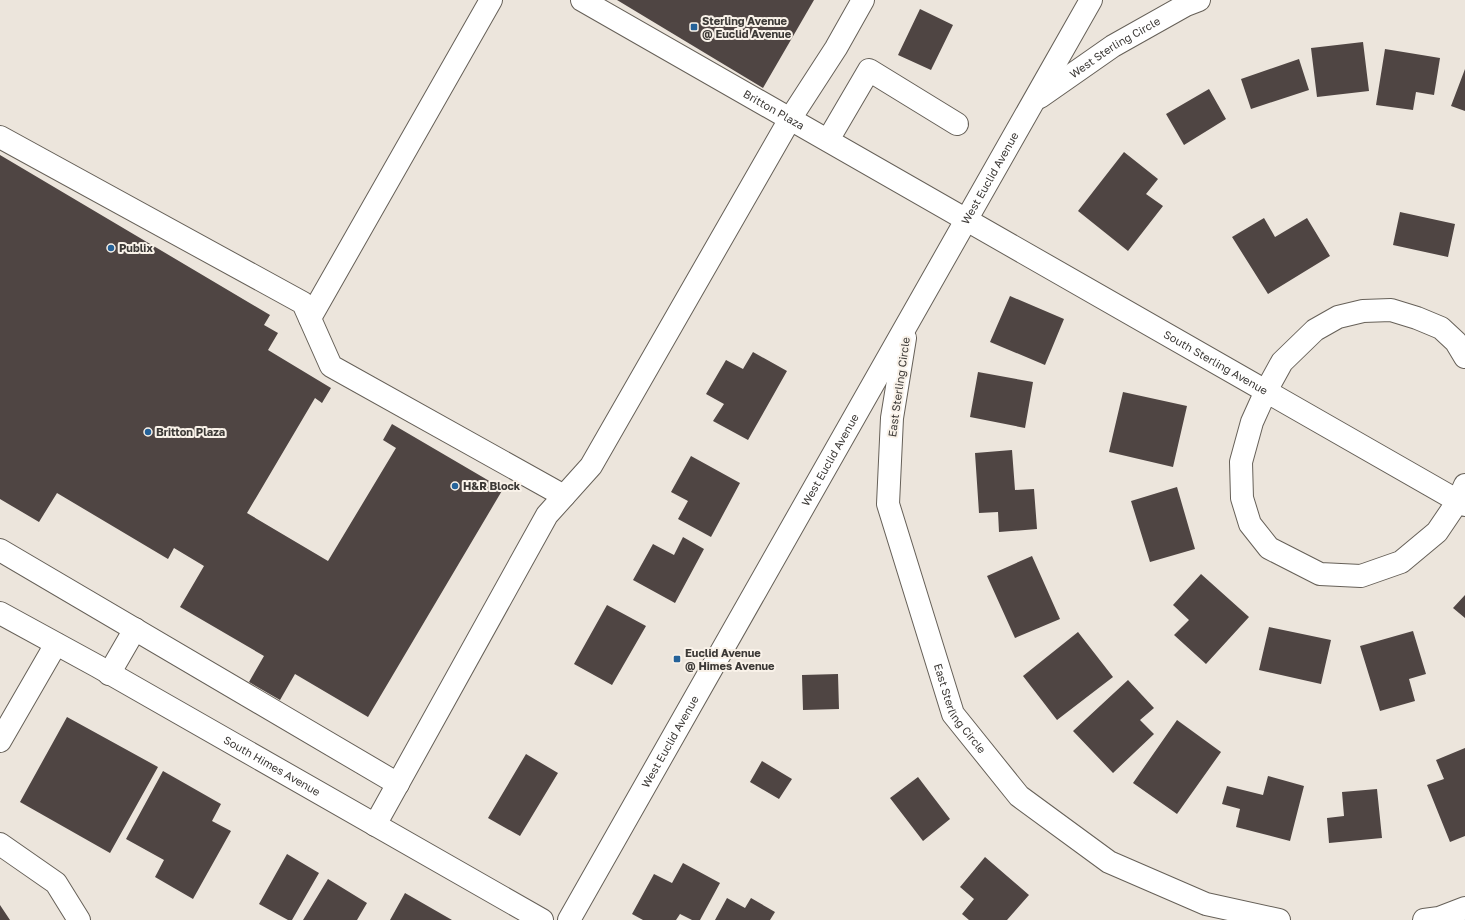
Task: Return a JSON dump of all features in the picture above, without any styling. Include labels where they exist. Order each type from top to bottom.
[{"type":"street","points":[[310,318],[491,0]]},
{"type":"street","name":"Britton Plaza","points":[[582,0],[967,220]]},
{"type":"street","points":[[375,825],[547,515],[591,466],[790,118],[836,48],[863,0]]},
{"type":"street","name":"West Euclid Avenue","points":[[570,920],[1091,0]]},
{"type":"street","name":"West Sterling Circle","points":[[1035,100],[1113,46],[1186,5],[1199,0]]},
{"type":"street","points":[[828,140],[869,70],[957,124]]},
{"type":"street","points":[[0,136],[303,302],[331,366],[564,496]]},
{"type":"street","name":"South Sterling Avenue","points":[[967,220],[1266,391],[1463,497]]},
{"type":"street","points":[[1463,497],[1436,532],[1402,562],[1361,576],[1320,574],[1269,548],[1250,524],[1242,498],[1241,462],[1252,422],[1266,391],[1282,362],[1315,330],[1338,317],[1363,311],[1391,310],[1417,318],[1441,328],[1456,342],[1465,357]]},
{"type":"street","name":"East Sterling Circle","points":[[907,324],[892,418],[888,504],[953,714],[1019,796],[1109,862],[1206,904],[1279,920]]},
{"type":"street","points":[[0,550],[398,784]]},
{"type":"street","name":"South Himes Avenue","points":[[0,613],[542,920]]},
{"type":"street","points":[[109,674],[135,629]]},
{"type":"street","points":[[0,741],[56,644]]},
{"type":"street","points":[[0,844],[56,883],[79,920]]},
{"type":"street","points":[[1424,920],[1439,918],[1465,908]]},
{"type":"building","points":[[617,0],[814,0],[763,88]]},
{"type":"building","points":[[920,9],[953,25],[931,70],[898,55]]},
{"type":"building","points":[[1363,42],[1369,91],[1317,97],[1311,48]]},
{"type":"building","points":[[1385,49],[1440,58],[1434,95],[1416,92],[1413,110],[1376,105]]},
{"type":"building","points":[[1299,59],[1309,90],[1251,109],[1241,79]]},
{"type":"building","points":[[1465,69],[1465,111],[1451,106]]},
{"type":"building","points":[[1209,89],[1226,119],[1184,145],[1166,114]]},
{"type":"building","points":[[1124,152],[1158,179],[1146,194],[1163,206],[1128,251],[1078,211]]},
{"type":"building","name":"Britton Plaza","points":[[0,155],[270,315],[264,325],[278,333],[268,350],[331,388],[322,403],[315,398],[247,513],[328,561],[396,448],[383,440],[392,424],[503,489],[368,717],[295,674],[280,700],[249,682],[264,656],[180,607],[204,566],[174,548],[168,559],[57,493],[39,522],[0,499]]},
{"type":"building","points":[[1400,212],[1455,224],[1448,257],[1393,245]]},
{"type":"building","points":[[1264,218],[1275,237],[1307,218],[1330,256],[1268,294],[1232,237]]},
{"type":"building","points":[[1010,296],[1064,319],[1045,365],[990,342]]},
{"type":"building","points":[[753,352],[787,371],[748,440],[713,421],[724,404],[706,394],[726,360],[743,369]]},
{"type":"building","points":[[978,372],[1033,382],[1025,428],[970,417]]},
{"type":"building","points":[[1123,392],[1187,406],[1173,467],[1109,452]]},
{"type":"building","points":[[1012,450],[1015,490],[1034,489],[1037,529],[999,532],[998,512],[979,513],[975,453]]},
{"type":"building","points":[[691,456],[740,483],[711,537],[678,519],[688,501],[671,492]]},
{"type":"building","points":[[1177,487],[1195,549],[1150,562],[1131,501]]},
{"type":"building","points":[[683,537],[704,549],[675,603],[633,580],[653,544],[674,555]]},
{"type":"building","points":[[1032,556],[1060,619],[1015,638],[987,576]]},
{"type":"building","points":[[1201,574],[1249,617],[1206,664],[1174,635],[1189,620],[1173,605]]},
{"type":"building","points":[[1465,595],[1465,618],[1453,608]]},
{"type":"building","points":[[607,605],[646,626],[612,685],[574,664]]},
{"type":"building","points":[[1269,627],[1331,640],[1321,684],[1259,670]]},
{"type":"building","points":[[1413,631],[1426,674],[1409,679],[1415,701],[1380,711],[1360,646]]},
{"type":"building","points":[[1078,632],[1113,677],[1057,720],[1023,676]]},
{"type":"building","points":[[838,674],[839,709],[803,710],[802,675]]},
{"type":"building","points":[[1128,680],[1154,708],[1140,720],[1154,734],[1113,773],[1073,731]]},
{"type":"building","points":[[67,717],[158,767],[110,853],[20,802]]},
{"type":"building","points":[[1177,720],[1221,752],[1177,814],[1133,783]]},
{"type":"building","points":[[1465,748],[1465,836],[1450,842],[1427,785],[1444,779],[1436,760]]},
{"type":"building","points":[[526,754],[558,773],[520,836],[488,818]]},
{"type":"building","points":[[762,761],[792,779],[779,799],[750,782]]},
{"type":"building","points":[[163,771],[221,804],[212,821],[231,831],[193,899],[155,877],[164,860],[126,839]]},
{"type":"building","points":[[1268,776],[1304,786],[1290,841],[1236,827],[1240,809],[1222,804],[1227,786],[1263,795]]},
{"type":"building","points":[[918,777],[950,819],[923,841],[890,798]]},
{"type":"building","points":[[1377,789],[1382,838],[1329,843],[1327,818],[1344,816],[1342,792]]},
{"type":"building","points":[[287,854],[319,873],[292,920],[288,920],[259,904]]},
{"type":"building","points":[[985,857],[1029,895],[1007,920],[969,920],[962,914],[974,899],[960,887]]},
{"type":"building","points":[[683,863],[720,883],[700,920],[692,920],[680,914],[676,920],[643,920],[632,914],[654,874],[672,883]]},
{"type":"building","points":[[328,879],[367,903],[357,920],[303,920]]},
{"type":"building","points":[[405,893],[452,920],[390,920]]},
{"type":"building","points":[[727,898],[745,908],[751,898],[775,912],[770,920],[715,920]]},
{"type":"building","points":[[0,905],[10,920],[0,920]]},
{"type":"place","name":"Sterling Avenue @ Euclid Avenue","points":[[694,27]]},
{"type":"place","name":"Publix","points":[[111,248]]},
{"type":"place","name":"Britton Plaza","points":[[148,432]]},
{"type":"place","name":"H&R Block","points":[[455,486]]},
{"type":"place","name":"Euclid Avenue @ Himes Avenue","points":[[677,659]]}]
